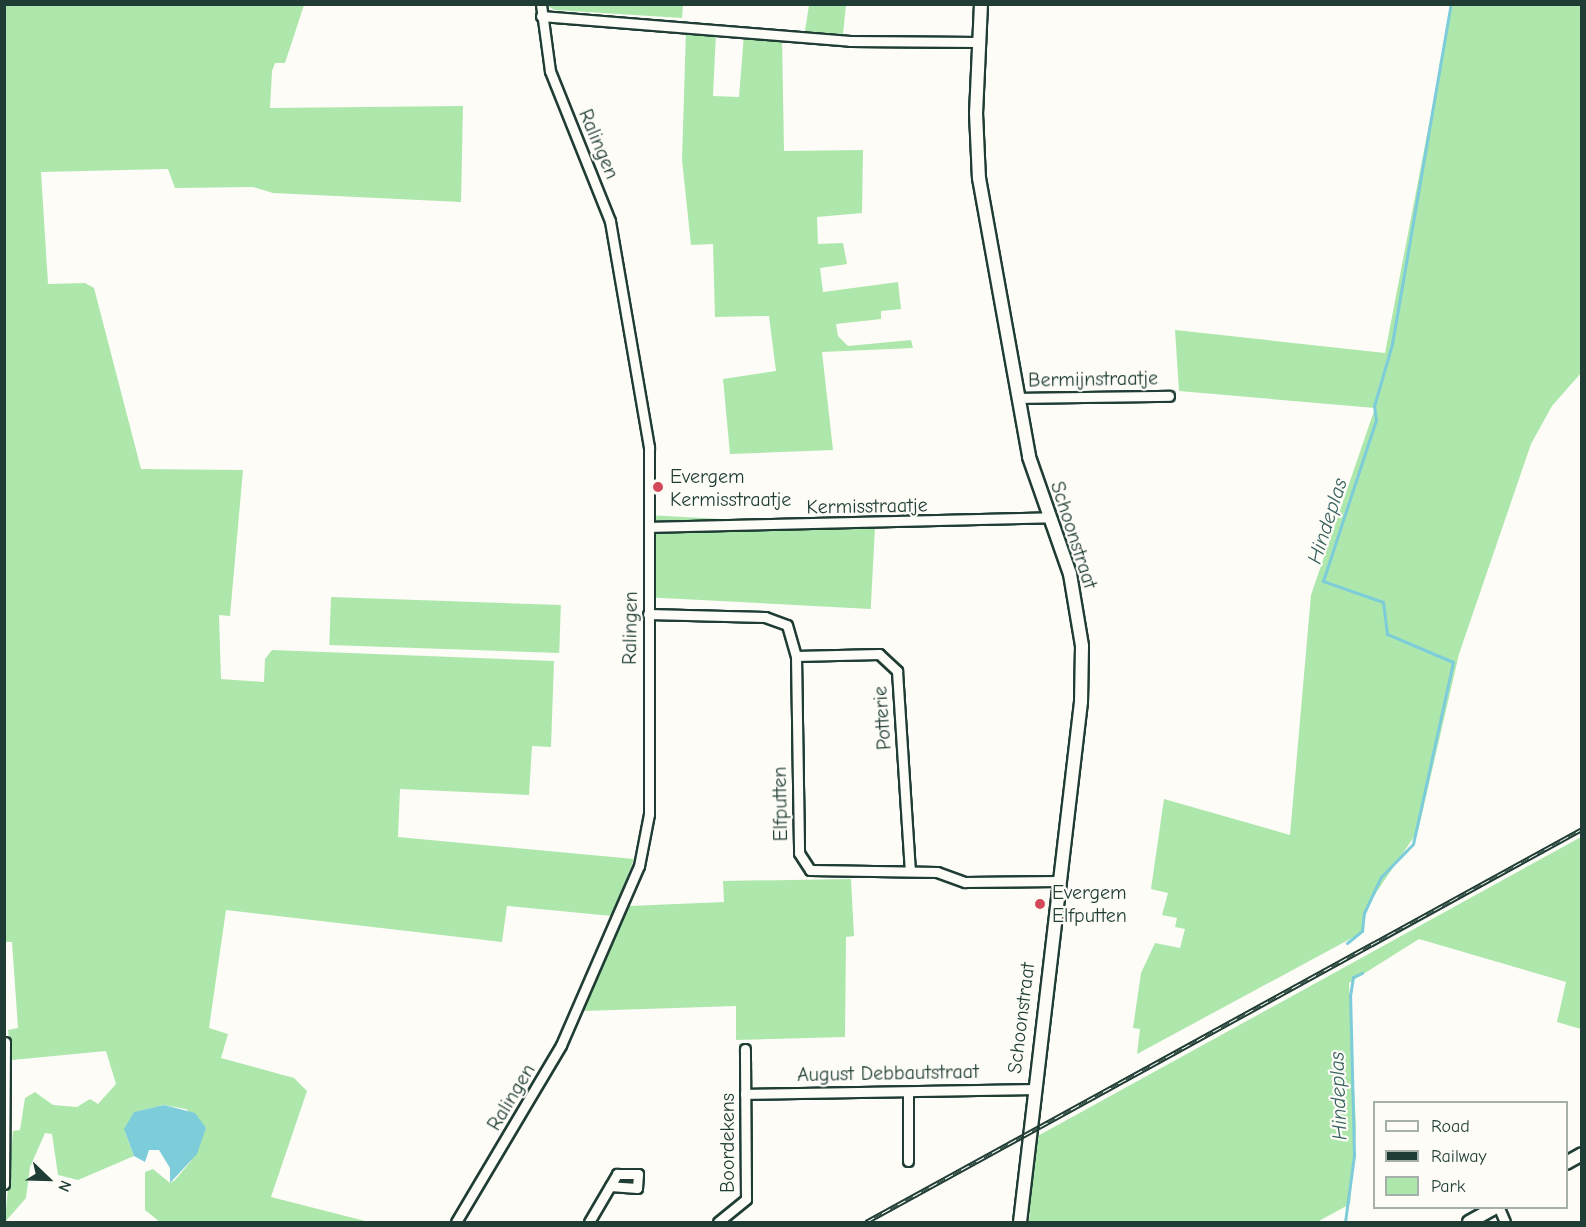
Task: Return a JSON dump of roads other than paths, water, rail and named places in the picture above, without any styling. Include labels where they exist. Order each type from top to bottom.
[{"type":"street","name":"Ralingen","points":[[456,1222],[561,1045],[639,866],[649,814],[649,447],[610,221],[550,71],[541,4]]},
{"type":"street","name":"Schoonstraat","points":[[981,4],[978,42],[979,178],[1017,398],[1048,517],[1070,574],[1082,646],[1058,881],[1032,1089],[1020,1222]]},
{"type":"street","points":[[541,16],[850,41],[978,42]]},
{"type":"street","name":"Bermijnstraatje","points":[[1017,398],[1169,396]]},
{"type":"street","name":"Kermisstraatje","points":[[650,527],[1048,517]]},
{"type":"street","name":"Elfputten","points":[[648,614],[778,620],[792,634],[796,657],[802,862],[821,873],[910,870],[965,882],[1058,881]]},
{"type":"street","name":"Potterie","points":[[796,657],[879,654],[897,671],[910,870]]},
{"type":"street","points":[[4,1184],[5,1042]]},
{"type":"street","name":"Boordekens","points":[[718,1222],[746,1199],[745,1049]]},
{"type":"street","name":"August Debbautstraat","points":[[745,1094],[908,1093],[1032,1089]]},
{"type":"street","points":[[908,1093],[908,1161]]},
{"type":"street","points":[[1568,1162],[1581,1154]]},
{"type":"street","points":[[589,1222],[610,1186]]},
{"type":"street","points":[[1469,1222],[1492,1209]]},
{"type":"water","points":[[164,1105],[195,1113],[206,1128],[197,1154],[170,1183],[170,1168],[159,1150],[149,1150],[145,1162],[134,1156],[124,1129],[134,1112]]},
{"type":"waterway","name":"Hindeplas","points":[[1347,943],[1362,931],[1364,913],[1380,878],[1413,844],[1453,662],[1387,634],[1383,602],[1323,581],[1376,420],[1374,406],[1392,344],[1451,4]]},
{"type":"waterway","name":"Hindeplas","points":[[1345,1222],[1354,1155],[1350,996],[1353,977],[1362,973]]},
{"type":"railway","points":[[866,1222],[1582,829]]},
{"type":"place","name":"Evergem Kermisstraatje","points":[[658,487]]},
{"type":"place","name":"Evergem Elfputten","points":[[1040,904]]}]
